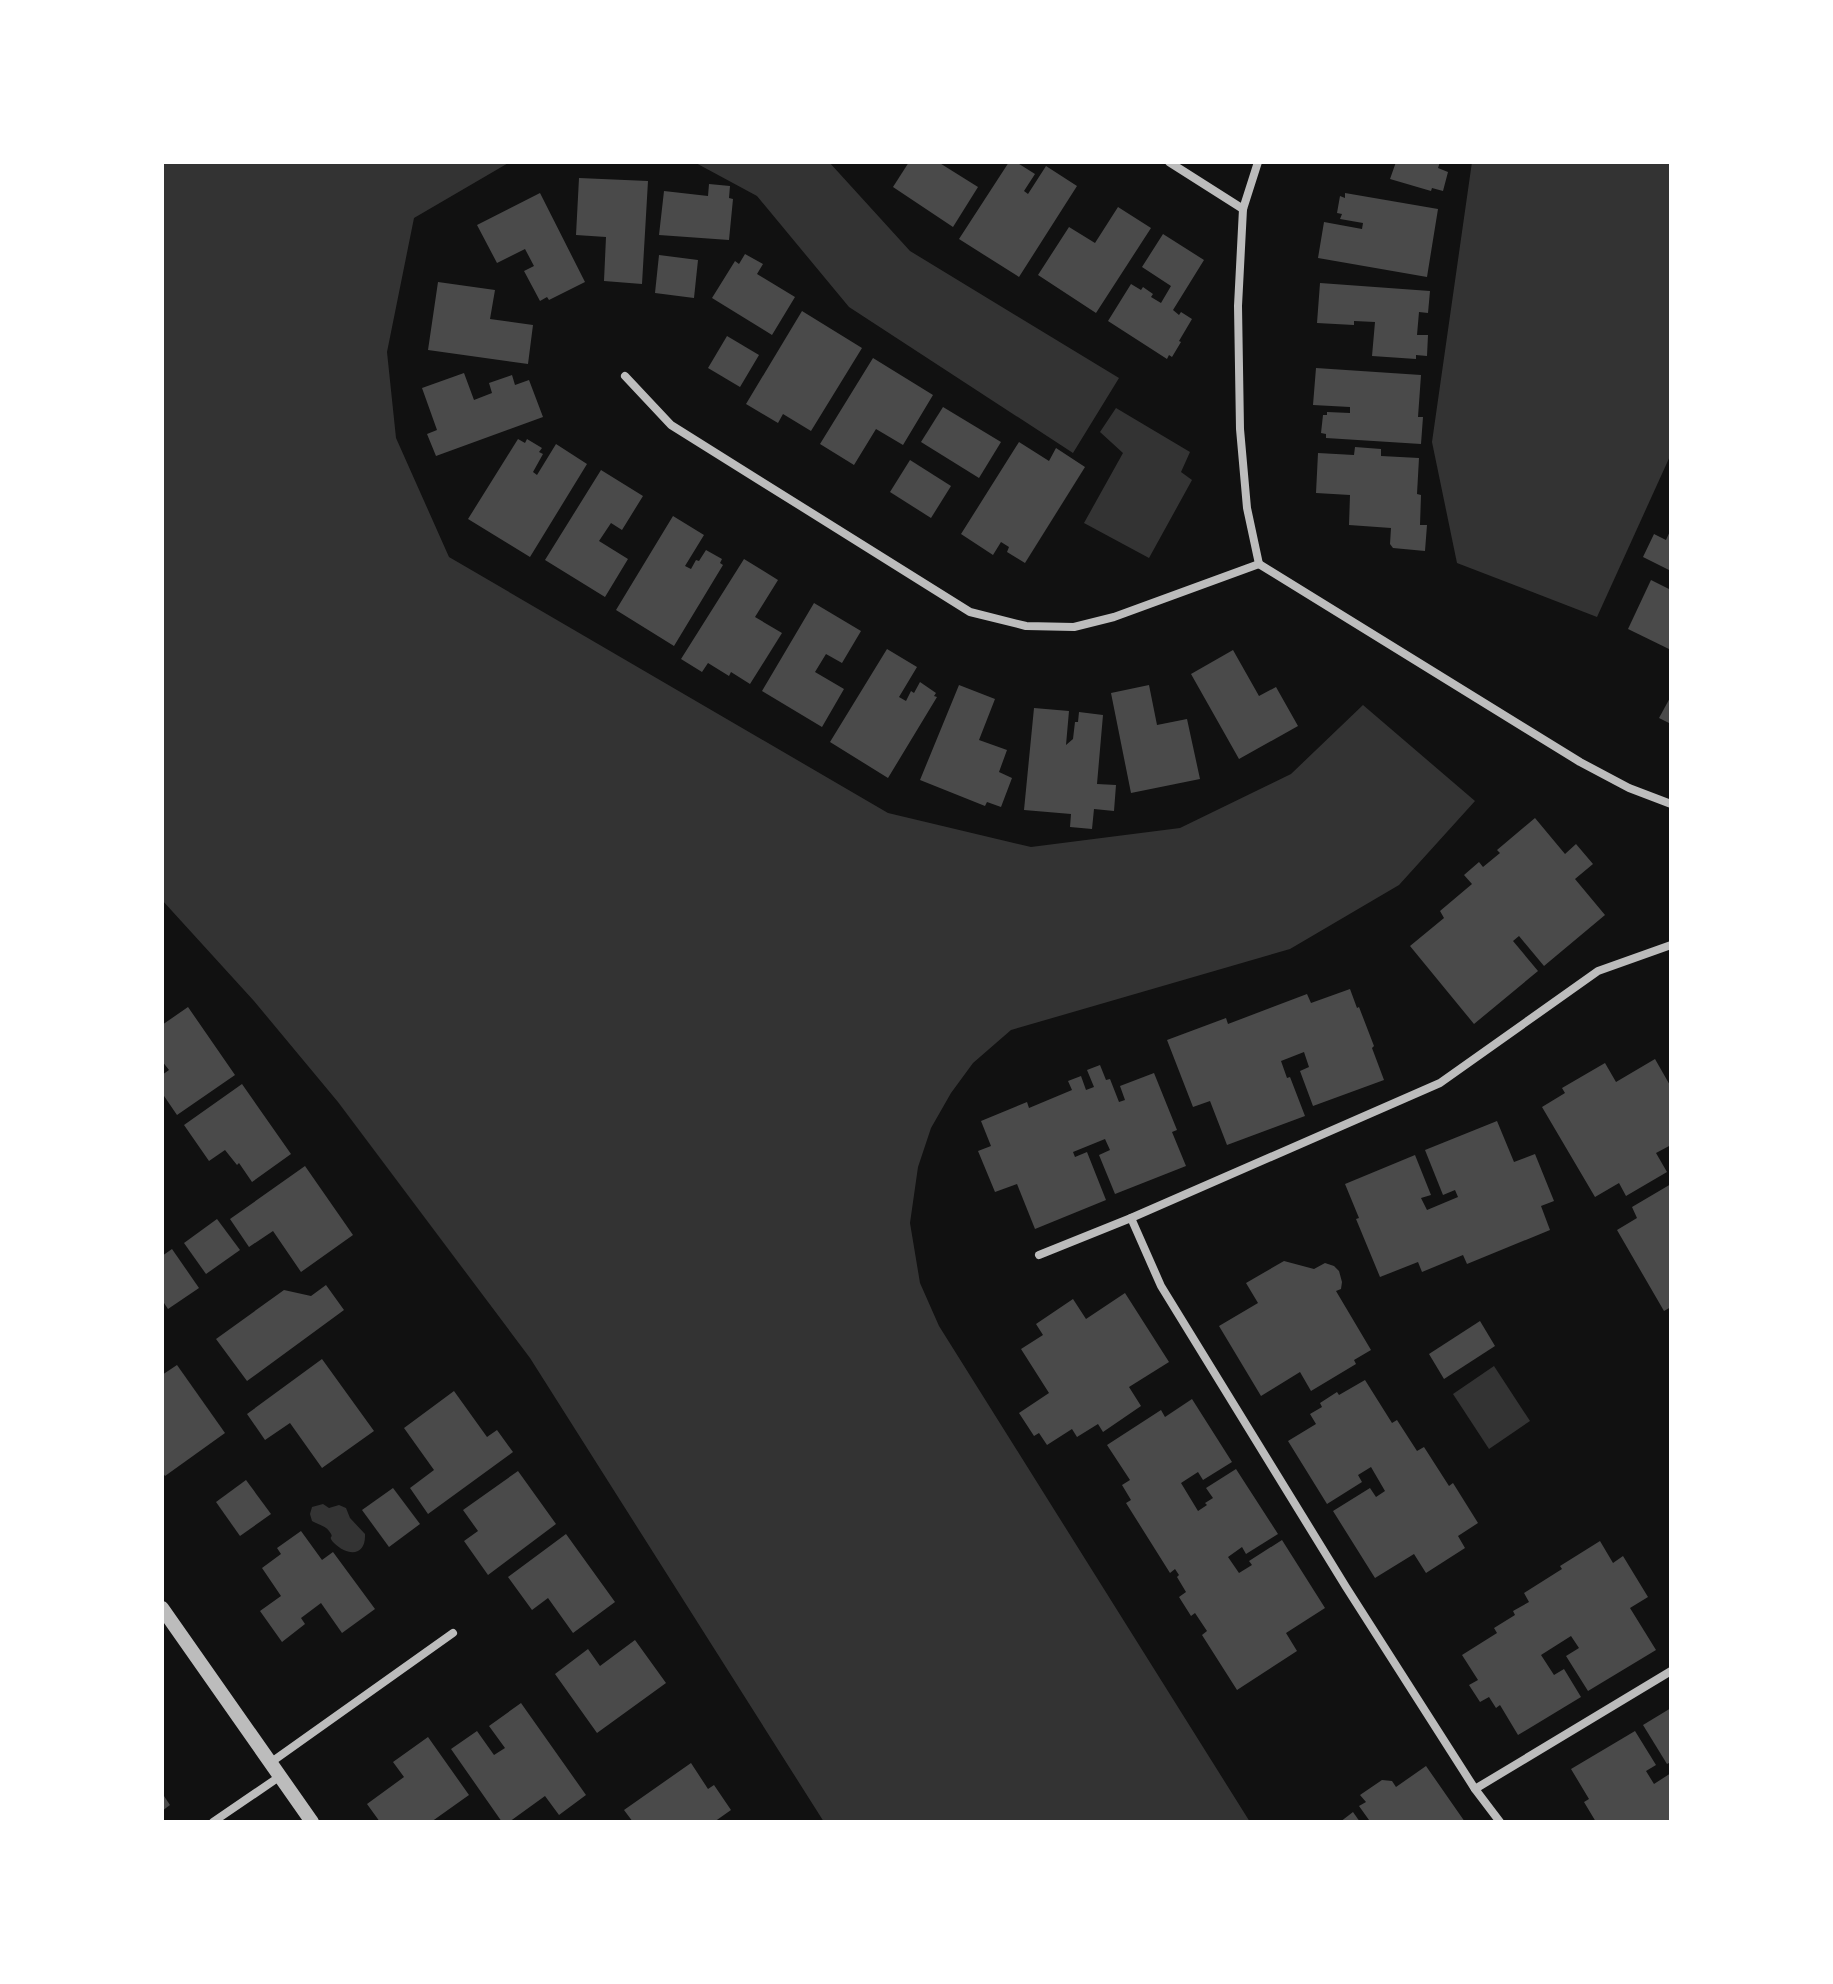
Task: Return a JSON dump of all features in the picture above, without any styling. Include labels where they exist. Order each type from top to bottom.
[{"type":"street","points":[[1169,162],[1243,209]]},
{"type":"street","points":[[1258,162],[1243,209],[1238,306],[1240,429],[1247,508],[1259,564],[1580,762],[1629,788],[1671,804]]},
{"type":"street","points":[[625,376],[671,425],[970,612],[1026,626],[1074,627],[1114,617],[1259,564]]},
{"type":"street","points":[[1039,1255],[1440,1083],[1598,971],[1671,945]]},
{"type":"street","points":[[1131,1218],[1161,1286],[1346,1587],[1475,1789],[1500,1822]]},
{"type":"street","points":[[162,1608],[312,1822]]},
{"type":"street","points":[[270,1763],[453,1633]]},
{"type":"street","points":[[1475,1789],[1671,1671]]},
{"type":"street","points":[[213,1822],[279,1777]]},
{"type":"shaded area","points":[[162,162],[510,162],[414,218],[387,352],[396,438],[449,557],[888,813],[1031,847],[1180,828],[1291,774],[1363,705],[1475,801],[1399,885],[1290,949],[1011,1030],[973,1063],[951,1093],[931,1128],[918,1167],[910,1223],[920,1283],[939,1326],[1250,1822],[824,1822],[530,1358],[338,1102],[254,1001],[162,900]]},
{"type":"shaded area","points":[[694,162],[829,162],[910,251],[1119,378],[1073,453],[849,307],[757,196]]},
{"type":"shaded area","points":[[1472,162],[1671,162],[1671,454],[1597,617],[1457,563],[1432,442]]},
{"type":"shaded area","points":[[1116,408],[1190,452],[1181,472],[1192,480],[1149,558],[1084,523],[1123,453],[1100,432]]},
{"type":"shaded area","points":[[1494,1366],[1530,1421],[1489,1449],[1453,1394]]},
{"type":"shaded area","points":[[323,1504],[329,1508],[339,1505],[346,1508],[350,1518],[365,1534],[359,1550],[350,1552],[339,1547],[328,1529],[312,1521],[312,1507]]},
{"type":"building","points":[[909,162],[938,162],[978,187],[953,227],[893,187]]},
{"type":"building","points":[[1009,162],[1016,162],[1035,174],[1024,191],[1028,194],[1046,166],[1077,186],[1019,277],[959,239]]},
{"type":"building","points":[[1396,162],[1440,162],[1438,168],[1448,172],[1443,191],[1432,188],[1431,191],[1390,179]]},
{"type":"building","points":[[579,178],[648,181],[642,284],[604,281],[606,237],[576,235]]},
{"type":"building","points":[[709,184],[730,186],[729,198],[733,199],[729,240],[659,235],[664,191],[708,196]]},
{"type":"building","points":[[540,193],[585,282],[549,300],[547,297],[540,301],[524,271],[534,266],[525,249],[497,263],[477,225]]},
{"type":"building","points":[[1345,193],[1438,209],[1427,277],[1318,258],[1324,222],[1362,229],[1363,223],[1340,219],[1342,214],[1337,213],[1340,196],[1345,198]]},
{"type":"building","points":[[1118,207],[1151,228],[1096,313],[1038,275],[1069,227],[1095,243]]},
{"type":"building","points":[[1163,234],[1204,260],[1173,310],[1192,319],[1172,357],[1169,355],[1167,359],[1108,321],[1131,284],[1141,290],[1143,287],[1161,303],[1171,286],[1142,267]]},
{"type":"building","points":[[745,254],[763,264],[757,274],[795,297],[772,335],[712,298],[735,261],[739,264]]},
{"type":"building","points":[[659,255],[698,260],[694,298],[655,293]]},
{"type":"building","points":[[438,282],[495,290],[490,319],[533,325],[528,364],[428,350]]},
{"type":"building","points":[[1320,283],[1430,291],[1428,313],[1419,312],[1417,335],[1428,335],[1427,356],[1416,355],[1416,359],[1372,356],[1375,322],[1354,321],[1354,325],[1317,323]]},
{"type":"building","points":[[802,311],[862,348],[811,431],[783,414],[778,423],[746,404]]},
{"type":"building","points":[[727,336],[759,355],[740,387],[708,368]]},
{"type":"building","points":[[873,358],[933,395],[903,445],[876,429],[854,465],[820,444]]},
{"type":"building","points":[[1316,368],[1421,375],[1418,417],[1423,417],[1421,444],[1326,438],[1326,434],[1321,433],[1323,415],[1327,412],[1350,413],[1350,407],[1313,405]]},
{"type":"building","points":[[464,373],[474,400],[492,393],[489,383],[512,375],[515,385],[529,380],[543,417],[436,456],[427,434],[437,430],[422,388]]},
{"type":"building","points":[[943,407],[1001,442],[979,478],[921,442]]},
{"type":"building","points":[[518,439],[525,443],[527,439],[542,448],[539,452],[543,454],[533,472],[537,475],[556,444],[587,464],[530,557],[468,519]]},
{"type":"building","points":[[1019,442],[1049,461],[1056,448],[1085,467],[1025,563],[1007,552],[1009,547],[1001,542],[993,555],[961,534]]},
{"type":"building","points":[[1355,447],[1381,449],[1381,456],[1419,458],[1417,494],[1421,495],[1420,525],[1427,525],[1425,551],[1393,548],[1390,544],[1391,528],[1349,525],[1350,495],[1316,493],[1318,453],[1354,455]]},
{"type":"building","points":[[910,460],[951,486],[931,518],[890,492]]},
{"type":"building","points":[[601,470],[643,496],[622,530],[611,523],[599,541],[628,559],[605,597],[545,560]]},
{"type":"building","points":[[673,516],[704,535],[685,566],[691,569],[706,550],[722,559],[720,563],[723,565],[674,646],[616,610]]},
{"type":"building","points":[[1671,529],[1671,571],[1643,557],[1654,534],[1666,540]]},
{"type":"building","points":[[744,559],[778,580],[755,617],[782,633],[750,684],[708,663],[702,672],[681,659]]},
{"type":"building","points":[[1651,580],[1671,590],[1671,650],[1628,629]]},
{"type":"building","points":[[814,603],[861,631],[842,663],[826,654],[815,672],[844,689],[822,727],[762,691]]},
{"type":"building","points":[[887,649],[917,667],[899,697],[906,701],[920,682],[937,697],[888,778],[830,742]]},
{"type":"building","points":[[1233,650],[1259,696],[1276,687],[1298,726],[1239,759],[1191,674]]},
{"type":"building","points":[[959,685],[995,699],[979,740],[1007,750],[999,772],[1012,778],[1001,807],[987,802],[985,806],[920,780]]},
{"type":"building","points":[[1149,685],[1157,725],[1187,719],[1200,779],[1131,793],[1111,693]]},
{"type":"building","points":[[1671,696],[1671,724],[1659,718]]},
{"type":"building","points":[[1034,708],[1069,711],[1066,745],[1073,739],[1079,712],[1103,715],[1097,784],[1116,785],[1114,811],[1094,809],[1092,829],[1070,827],[1071,814],[1024,810]]},
{"type":"building","points":[[1535,818],[1565,854],[1576,844],[1593,864],[1575,879],[1605,915],[1544,966],[1519,936],[1513,941],[1538,971],[1474,1024],[1410,946],[1444,918],[1440,911],[1472,884],[1464,875],[1479,862],[1483,867],[1500,853],[1497,850]]},
{"type":"building","points":[[1350,989],[1374,1046],[1372,1048],[1384,1080],[1313,1106],[1300,1071],[1309,1067],[1304,1052],[1281,1061],[1305,1116],[1227,1145],[1210,1101],[1193,1107],[1167,1040],[1226,1018],[1228,1024],[1307,994],[1311,1003]]},
{"type":"building","points":[[188,1007],[235,1075],[177,1115],[162,1093],[162,1075],[169,1070],[162,1061],[162,1025]]},
{"type":"building","points":[[1655,1059],[1671,1087],[1671,1145],[1656,1153],[1667,1172],[1626,1196],[1619,1183],[1595,1197],[1542,1107],[1565,1093],[1562,1088],[1605,1063],[1616,1082]]},
{"type":"building","points":[[1100,1065],[1106,1080],[1110,1079],[1119,1102],[1125,1100],[1120,1086],[1154,1073],[1177,1130],[1172,1132],[1186,1166],[1115,1194],[1099,1155],[1110,1150],[1105,1139],[1073,1152],[1075,1157],[1087,1152],[1106,1200],[1035,1229],[1017,1184],[995,1192],[978,1151],[991,1146],[981,1121],[1027,1102],[1029,1108],[1072,1090],[1068,1081],[1081,1076],[1086,1090],[1094,1087],[1087,1070]]},
{"type":"building","points":[[242,1084],[291,1154],[252,1182],[225,1150],[209,1161],[184,1125]]},
{"type":"building","points":[[1497,1121],[1514,1162],[1535,1154],[1554,1201],[1541,1206],[1550,1230],[1467,1264],[1463,1255],[1422,1272],[1418,1262],[1380,1277],[1345,1184],[1415,1155],[1431,1195],[1421,1198],[1427,1210],[1458,1197],[1455,1190],[1443,1195],[1425,1150]]},
{"type":"building","points":[[305,1166],[353,1235],[301,1272],[273,1231],[249,1247],[230,1219]]},
{"type":"building","points":[[1671,1184],[1671,1307],[1664,1311],[1617,1230],[1637,1218],[1632,1207]]},
{"type":"building","points":[[217,1219],[240,1250],[206,1274],[184,1243]]},
{"type":"building","points":[[172,1249],[199,1288],[168,1309],[162,1300],[162,1256]]},
{"type":"building","points":[[1284,1261],[1314,1269],[1325,1263],[1339,1271],[1341,1289],[1336,1291],[1371,1350],[1354,1360],[1356,1364],[1311,1391],[1300,1372],[1261,1396],[1219,1326],[1258,1303],[1246,1283]]},
{"type":"building","points":[[326,1285],[344,1310],[247,1381],[216,1339],[284,1290],[311,1296]]},
{"type":"building","points":[[1125,1293],[1169,1362],[1129,1387],[1141,1406],[1103,1432],[1098,1424],[1077,1437],[1072,1429],[1047,1445],[1039,1433],[1034,1436],[1019,1413],[1049,1393],[1021,1349],[1043,1335],[1036,1324],[1073,1299],[1086,1319]]},
{"type":"building","points":[[1480,1321],[1495,1346],[1444,1379],[1429,1354]]},
{"type":"building","points":[[322,1359],[374,1431],[322,1468],[290,1423],[265,1440],[247,1414]]},
{"type":"building","points":[[177,1365],[225,1433],[165,1476],[162,1472],[162,1375]]},
{"type":"building","points":[[1365,1380],[1392,1423],[1397,1420],[1417,1451],[1424,1447],[1449,1486],[1453,1483],[1478,1523],[1458,1536],[1465,1548],[1426,1573],[1414,1554],[1375,1578],[1333,1511],[1370,1488],[1376,1497],[1385,1491],[1371,1467],[1358,1475],[1362,1482],[1327,1504],[1288,1441],[1316,1424],[1310,1414],[1322,1407],[1320,1403]]},
{"type":"building","points":[[454,1391],[487,1437],[497,1430],[513,1452],[428,1514],[410,1488],[434,1470],[404,1428]]},
{"type":"building","points":[[1192,1399],[1232,1462],[1203,1480],[1198,1472],[1181,1483],[1198,1511],[1213,1498],[1206,1488],[1236,1469],[1278,1534],[1246,1554],[1242,1547],[1228,1557],[1239,1573],[1252,1565],[1249,1561],[1282,1540],[1325,1608],[1286,1633],[1297,1651],[1237,1690],[1202,1635],[1207,1631],[1195,1613],[1191,1616],[1179,1597],[1186,1592],[1177,1577],[1179,1575],[1175,1569],[1170,1573],[1126,1503],[1131,1500],[1122,1485],[1130,1480],[1107,1445],[1161,1410],[1165,1417]]},
{"type":"building","points":[[518,1471],[556,1524],[488,1575],[464,1541],[478,1531],[463,1510]]},
{"type":"building","points":[[246,1480],[271,1514],[240,1536],[216,1502]]},
{"type":"building","points":[[393,1488],[420,1524],[389,1547],[362,1510]]},
{"type":"building","points":[[301,1531],[322,1560],[333,1552],[375,1609],[342,1633],[321,1603],[301,1618],[305,1624],[282,1642],[260,1611],[281,1596],[262,1568],[281,1554],[277,1548]]},
{"type":"building","points":[[566,1534],[615,1602],[573,1633],[548,1598],[532,1610],[508,1577]]},
{"type":"building","points":[[1600,1541],[1613,1563],[1623,1556],[1648,1597],[1630,1608],[1656,1650],[1588,1691],[1566,1656],[1579,1648],[1571,1636],[1541,1655],[1554,1675],[1564,1669],[1581,1697],[1518,1735],[1500,1705],[1496,1708],[1489,1697],[1480,1702],[1469,1685],[1478,1680],[1462,1655],[1497,1633],[1494,1628],[1529,1602],[1524,1593]]},
{"type":"building","points":[[635,1640],[666,1683],[597,1733],[555,1674],[588,1649],[600,1666]]},
{"type":"building","points":[[521,1703],[586,1795],[559,1815],[545,1796],[509,1822],[502,1822],[451,1749],[477,1731],[494,1755],[505,1748],[489,1726]]},
{"type":"building","points":[[1671,1708],[1671,1762],[1667,1764],[1643,1725]]},
{"type":"building","points":[[1635,1731],[1656,1765],[1646,1771],[1654,1784],[1671,1773],[1671,1822],[1596,1822],[1584,1802],[1589,1799],[1571,1769]]},
{"type":"building","points":[[428,1737],[469,1795],[431,1822],[380,1822],[367,1804],[404,1777],[393,1762]]},
{"type":"building","points":[[691,1763],[708,1789],[714,1785],[731,1810],[714,1822],[633,1822],[624,1810]]},
{"type":"building","points":[[1426,1766],[1465,1822],[1366,1822],[1369,1820],[1359,1806],[1366,1802],[1360,1795],[1382,1780],[1392,1781],[1396,1787]]},
{"type":"building","points":[[162,1793],[170,1805],[162,1811]]},
{"type":"building","points":[[1353,1812],[1360,1822],[1340,1822]]}]
